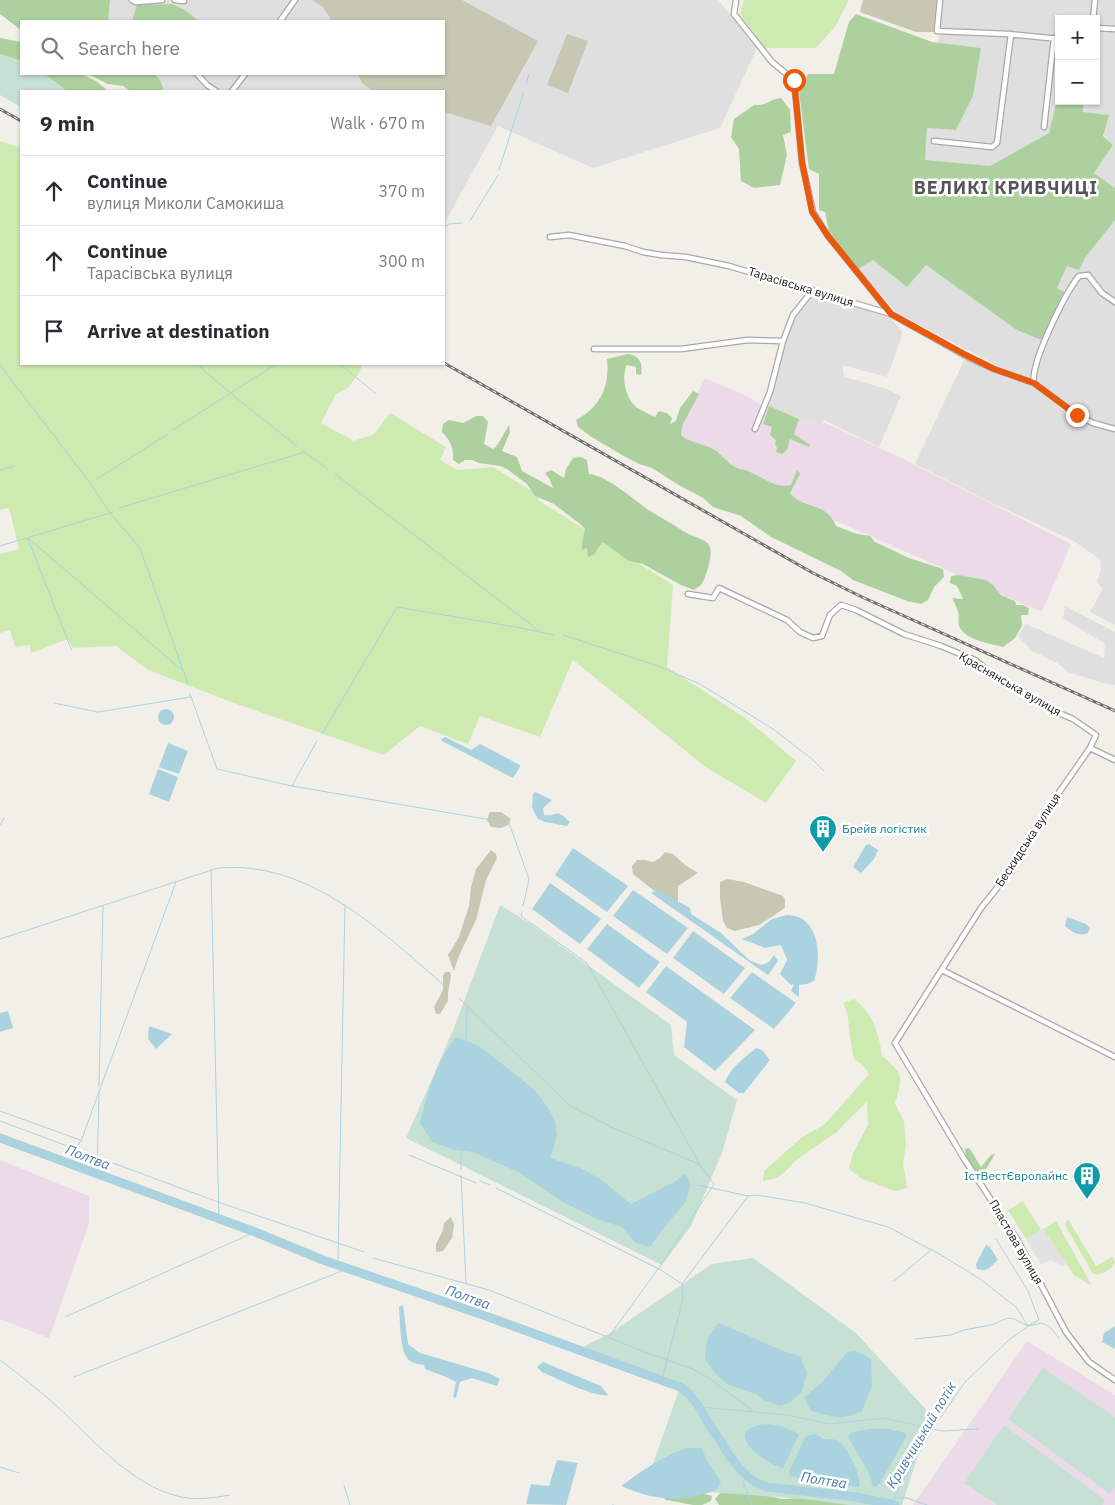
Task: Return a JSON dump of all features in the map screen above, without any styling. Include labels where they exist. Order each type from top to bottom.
[{"type":"street","points":[[132,0],[136,2],[162,0]]},
{"type":"street","points":[[175,0],[184,1]]},
{"type":"street","points":[[281,20],[295,0]]},
{"type":"street","points":[[736,0],[734,14],[772,62],[794,80],[802,162],[812,212],[828,236],[891,314]]},
{"type":"street","points":[[940,0],[937,31],[1055,38]]},
{"type":"street","points":[[1093,15],[1095,0]]},
{"type":"street","points":[[1100,28],[1115,29]]},
{"type":"street","points":[[934,141],[992,147],[997,144],[1011,34]]},
{"type":"street","points":[[1044,127],[1055,45]]},
{"type":"street","points":[[198,75],[214,90]]},
{"type":"street","points":[[233,90],[243,75]]},
{"type":"street","name":"Тарасівська вулиця","points":[[550,237],[569,235],[624,246],[652,254],[705,260],[891,314],[994,369],[1034,383],[1077,415],[1092,423],[1115,429]]},
{"type":"street","points":[[1034,383],[1034,375],[1042,349],[1077,277],[1081,274],[1088,276],[1102,293],[1115,302]]},
{"type":"street","points":[[756,429],[770,392],[783,341],[794,315],[813,290]]},
{"type":"street","points":[[594,349],[681,349],[748,340],[783,341]]},
{"type":"street","name":"Краснянська вулиця","points":[[688,594],[713,598],[719,588],[787,620],[800,632],[813,638],[822,636],[830,615],[841,605],[856,610],[904,634],[975,660],[1000,680],[1023,691],[1044,707],[1073,719],[1096,735]]},
{"type":"street","name":"Бескидська вулиця","points":[[895,1043],[981,908],[1005,878],[1044,814],[1090,748],[1096,735]]},
{"type":"street","points":[[1090,748],[1115,760]]},
{"type":"street","points":[[942,970],[1115,1057]]},
{"type":"street","name":"Пластова вулиця","points":[[895,1043],[963,1157],[1018,1241],[1066,1332],[1089,1362],[1115,1380]]},
{"type":"shaded area","points":[[67,0],[718,0],[757,48],[720,128],[593,168],[498,126],[445,222],[445,90],[162,90],[151,75],[445,75],[445,20],[93,20]]},
{"type":"shaded area","points":[[312,0],[462,0],[538,41],[491,126],[445,112],[445,90],[372,90],[362,83],[358,75],[445,75],[445,20],[331,20],[323,7]]},
{"type":"shaded area","points":[[863,0],[940,0],[935,32],[916,32],[860,12]]},
{"type":"shaded area","points":[[942,0],[1115,0],[1115,188],[1094,173],[1113,145],[1083,112],[1083,105],[1100,105],[1100,15],[1055,15],[1056,105],[1049,133],[990,166],[924,160],[927,128],[956,130],[973,96],[981,48],[938,43]]},
{"type":"shaded area","points":[[567,34],[588,41],[568,93],[547,85]]},
{"type":"shaded area","points":[[0,54],[20,61],[20,75],[45,75],[66,90],[20,90],[20,106],[0,95]]},
{"type":"shaded area","points":[[1115,220],[1115,426],[1094,420],[1071,407],[1037,380],[1000,367],[898,314],[838,244],[873,235],[926,265],[1046,342],[1069,296],[1057,288],[1067,266],[1079,270],[1085,258]]},
{"type":"shaded area","points":[[815,294],[891,318],[902,331],[901,339],[887,377],[842,365],[844,377],[884,388],[901,396],[879,447],[824,420],[808,445],[760,424],[771,398],[785,344],[796,316]]},
{"type":"shaded area","points":[[969,359],[1034,384],[1082,421],[1115,432],[1115,625],[1090,612],[1103,589],[1097,582],[1101,569],[1100,559],[1072,540],[992,503],[915,464],[964,360]]},
{"type":"shaded area","points":[[705,378],[749,397],[785,421],[826,423],[903,459],[1071,544],[1042,612],[807,508],[675,437]]},
{"type":"shaded area","points":[[1065,606],[1115,632],[1115,685],[1068,672],[1059,664],[1031,650],[1018,636],[1026,624],[1104,658],[1105,644],[1063,618]]},
{"type":"shaded area","points":[[490,812],[501,812],[511,819],[508,825],[501,828],[491,827],[487,820]]},
{"type":"shaded area","points":[[491,850],[496,854],[497,858],[486,880],[476,920],[454,971],[448,955],[459,937],[469,906],[471,887],[476,869]]},
{"type":"shaded area","points":[[665,852],[673,854],[698,873],[678,886],[678,901],[671,904],[633,874],[632,866],[637,860],[653,862]]},
{"type":"shaded area","points":[[728,879],[744,882],[783,896],[785,908],[759,925],[735,931],[727,928],[723,921],[720,882]]},
{"type":"shaded area","points":[[500,905],[529,923],[671,1025],[674,1055],[737,1100],[722,1153],[691,1226],[662,1265],[406,1138],[454,1028]]},
{"type":"shaded area","points":[[446,972],[450,972],[451,976],[448,1001],[440,1014],[436,1014],[434,1007],[443,990],[443,975]]},
{"type":"shaded area","points":[[0,1160],[89,1196],[89,1224],[49,1338],[0,1319]]},
{"type":"shaded area","points":[[451,1217],[454,1225],[452,1238],[443,1251],[436,1252],[436,1244],[443,1230],[444,1223]]},
{"type":"shaded area","points":[[1043,1229],[1067,1264],[1063,1266],[1051,1260],[1041,1265],[1026,1239]]},
{"type":"shaded area","points":[[753,1258],[856,1333],[931,1415],[902,1505],[848,1505],[804,1499],[681,1490],[648,1478],[680,1387],[579,1349],[612,1332],[712,1264]]},
{"type":"shaded area","points":[[1027,1341],[1115,1395],[1115,1505],[913,1505]]},
{"type":"shaded area","points":[[1043,1368],[1115,1417],[1115,1487],[1110,1494],[1008,1419]]},
{"type":"shaded area","points":[[1004,1425],[1105,1500],[1102,1505],[997,1505],[964,1483]]},
{"type":"green space","points":[[0,0],[110,0],[108,20],[20,20],[20,29],[0,14]]},
{"type":"green space","points":[[744,0],[849,0],[835,27],[816,48],[765,48],[740,15]]},
{"type":"green space","points":[[172,4],[185,10],[198,20],[132,20],[137,5]]},
{"type":"green space","points":[[856,14],[932,42],[981,48],[973,96],[956,130],[927,128],[925,160],[990,166],[1049,133],[1056,105],[1083,105],[1083,112],[1109,115],[1103,136],[1113,145],[1094,173],[1115,188],[1115,220],[1085,258],[1079,270],[1067,266],[1057,288],[1066,293],[1044,341],[1017,330],[926,265],[907,287],[873,260],[858,269],[829,231],[825,212],[819,210],[819,174],[809,169],[799,92],[808,74],[834,74],[849,22]]},
{"type":"green space","points":[[0,38],[20,42],[20,61],[0,54]]},
{"type":"green space","points":[[45,75],[83,75],[96,81],[107,90],[66,90]]},
{"type":"green space","points":[[90,75],[155,75],[160,80],[164,90],[129,90],[123,86],[108,84]]},
{"type":"green space","points":[[781,98],[790,110],[791,132],[783,135],[787,155],[780,185],[754,188],[741,181],[739,149],[731,137],[734,119],[754,105]]},
{"type":"green space","points":[[0,141],[20,148],[20,365],[362,365],[360,372],[348,388],[336,394],[321,423],[354,441],[374,434],[390,413],[446,447],[440,460],[457,470],[493,467],[540,496],[538,500],[673,585],[667,667],[745,718],[796,761],[766,803],[707,768],[573,660],[540,737],[480,716],[468,744],[420,726],[384,755],[234,703],[148,670],[116,646],[73,648],[68,639],[31,653],[30,645],[15,647],[10,630],[0,633],[0,554],[19,549],[9,508],[0,510]]},
{"type":"green space","points":[[628,354],[638,358],[641,367],[641,375],[636,374],[636,367],[627,365],[624,375],[625,387],[629,398],[636,407],[655,417],[659,411],[667,413],[672,418],[670,424],[676,421],[680,408],[693,391],[699,394],[682,426],[681,435],[688,440],[713,449],[738,469],[748,471],[774,484],[791,485],[797,470],[800,474],[790,493],[801,502],[826,513],[832,518],[836,526],[857,534],[870,536],[875,542],[909,558],[943,569],[944,577],[934,587],[928,600],[921,604],[907,601],[853,580],[841,571],[771,537],[741,516],[713,507],[703,498],[652,468],[622,455],[578,427],[576,420],[591,409],[602,395],[607,378],[607,359]]},
{"type":"green space","points":[[769,406],[799,419],[794,434],[810,445],[809,447],[790,439],[786,451],[782,454],[776,452],[776,440],[770,435],[772,427],[763,424]]},
{"type":"green space","points":[[476,416],[483,416],[488,422],[484,444],[493,449],[509,425],[510,432],[502,451],[517,457],[522,471],[553,488],[545,473],[551,470],[564,478],[566,469],[573,458],[581,457],[587,460],[589,474],[604,479],[650,511],[686,533],[707,543],[711,554],[701,585],[694,590],[681,585],[643,564],[629,561],[603,542],[595,554],[588,557],[587,548],[582,550],[585,529],[554,504],[535,496],[527,484],[507,469],[472,460],[465,460],[459,464],[453,460],[451,444],[442,432],[443,424],[449,420],[463,423]]},
{"type":"green space","points":[[958,575],[986,580],[1001,595],[1015,601],[1016,605],[1023,605],[1029,608],[1028,615],[1021,615],[1022,626],[1015,638],[1003,647],[968,636],[960,628],[958,610],[952,598],[963,599],[957,586],[950,583],[951,576]]},
{"type":"green space","points":[[854,999],[866,1011],[874,1024],[882,1056],[894,1067],[900,1076],[895,1103],[904,1122],[906,1145],[903,1163],[907,1188],[895,1191],[862,1179],[849,1169],[853,1153],[868,1125],[867,1102],[837,1132],[794,1162],[785,1172],[776,1178],[763,1181],[764,1171],[801,1138],[825,1124],[869,1074],[863,1065],[854,1059],[847,1015],[843,1003]]},
{"type":"green space","points":[[968,1148],[981,1167],[991,1155],[995,1154],[986,1169],[986,1176],[980,1176],[970,1164],[965,1152],[965,1149]]},
{"type":"green space","points":[[1023,1201],[1041,1230],[1026,1239],[1008,1210]]},
{"type":"green space","points":[[1068,1219],[1096,1266],[1112,1257],[1115,1262],[1109,1270],[1093,1274],[1065,1225]]},
{"type":"green space","points":[[1056,1221],[1090,1285],[1074,1275],[1043,1229]]},
{"type":"green space","points":[[720,1493],[758,1494],[782,1499],[807,1498],[865,1505],[719,1505],[715,1499]]},
{"type":"green space","points":[[661,1494],[704,1494],[712,1496],[711,1501],[702,1505],[693,1505],[666,1500]]},
{"type":"water","points":[[166,709],[172,711],[174,717],[172,723],[166,725],[160,723],[158,717],[160,711]]},
{"type":"water","points":[[445,737],[471,750],[480,744],[520,765],[520,767],[513,778],[442,741],[441,739]]},
{"type":"water","points":[[168,743],[188,751],[179,774],[159,767]]},
{"type":"water","points":[[158,769],[178,777],[169,802],[149,794]]},
{"type":"water","points":[[535,792],[552,800],[543,808],[544,815],[559,814],[570,822],[567,826],[538,819],[532,808],[533,794]]},
{"type":"water","points":[[869,844],[878,850],[874,859],[861,873],[853,867],[866,845]]},
{"type":"water","points":[[573,848],[628,886],[607,912],[555,875]]},
{"type":"water","points":[[550,883],[601,919],[580,944],[532,909]]},
{"type":"water","points":[[633,890],[688,928],[667,954],[613,916]]},
{"type":"water","points":[[657,890],[690,908],[691,914],[721,933],[749,960],[761,965],[769,962],[774,955],[778,961],[768,975],[651,893]]},
{"type":"water","points":[[787,915],[798,917],[806,922],[816,939],[818,950],[814,981],[799,985],[799,997],[791,991],[794,984],[791,985],[780,974],[787,960],[781,945],[765,948],[742,939],[753,934],[772,919]]},
{"type":"water","points":[[1067,917],[1086,924],[1090,928],[1088,933],[1079,934],[1065,926]]},
{"type":"water","points":[[607,924],[660,962],[639,988],[587,949]]},
{"type":"water","points":[[693,931],[745,968],[724,994],[673,958]]},
{"type":"water","points":[[666,966],[755,1030],[715,1071],[684,1047],[687,1022],[646,992]]},
{"type":"water","points":[[752,972],[796,1003],[774,1029],[730,998]]},
{"type":"water","points":[[8,1011],[13,1028],[0,1032],[0,1013]]},
{"type":"water","points":[[149,1026],[172,1034],[156,1049],[148,1039]]},
{"type":"water","points":[[456,1037],[479,1046],[535,1090],[549,1109],[555,1122],[557,1136],[550,1158],[580,1168],[600,1179],[631,1204],[676,1181],[685,1173],[691,1184],[685,1203],[650,1247],[636,1243],[622,1227],[597,1219],[563,1202],[520,1173],[473,1152],[455,1150],[432,1142],[420,1123],[426,1100],[443,1056]]},
{"type":"water","points":[[756,1048],[762,1050],[770,1060],[744,1093],[739,1093],[725,1082],[734,1067]]},
{"type":"water","points":[[986,1245],[990,1247],[998,1260],[991,1267],[980,1270],[977,1269],[976,1264]]},
{"type":"water","points":[[403,1305],[408,1344],[420,1353],[488,1373],[500,1379],[497,1386],[472,1378],[460,1382],[456,1398],[453,1397],[456,1382],[425,1369],[424,1365],[411,1362],[404,1352],[401,1333],[399,1307]]},
{"type":"water","points":[[718,1323],[800,1356],[807,1373],[802,1391],[790,1403],[780,1406],[764,1400],[756,1394],[727,1384],[714,1372],[705,1359],[707,1339]]},
{"type":"water","points":[[1115,1326],[1115,1349],[1102,1342],[1104,1333]]},
{"type":"water","points":[[856,1351],[871,1359],[872,1386],[862,1411],[848,1416],[837,1417],[811,1411],[804,1398],[825,1379],[847,1352]]},
{"type":"water","points":[[543,1362],[601,1386],[608,1395],[586,1391],[542,1372],[537,1367]]},
{"type":"water","points":[[765,1424],[782,1426],[799,1434],[783,1468],[765,1460],[749,1446],[745,1439],[746,1433],[752,1427]]},
{"type":"water","points":[[889,1429],[907,1435],[880,1483],[875,1487],[848,1437],[852,1432]]},
{"type":"water","points":[[816,1434],[822,1438],[838,1441],[842,1444],[856,1469],[859,1487],[789,1475],[805,1437]]},
{"type":"water","points":[[687,1448],[702,1448],[707,1461],[721,1482],[717,1490],[692,1497],[669,1498],[646,1495],[621,1486],[660,1460]]},
{"type":"water","points":[[557,1460],[578,1463],[566,1505],[526,1504],[531,1484],[549,1486]]},
{"type":"waterway","points":[[526,83],[529,74]]},
{"type":"waterway","points":[[499,170],[523,94]]},
{"type":"waterway","points":[[470,221],[498,175]]},
{"type":"waterway","points":[[445,227],[448,224],[463,223]]},
{"type":"waterway","points":[[0,365],[90,483],[110,513],[140,548],[188,684]]},
{"type":"waterway","points":[[199,365],[240,401],[297,446]]},
{"type":"waterway","points":[[173,430],[274,365]]},
{"type":"waterway","points":[[341,365],[375,393]]},
{"type":"waterway","points":[[97,479],[168,434]]},
{"type":"waterway","points":[[303,451],[328,469]]},
{"type":"waterway","points":[[119,508],[305,452]]},
{"type":"waterway","points":[[0,470],[14,466]]},
{"type":"waterway","points":[[335,474],[539,631]]},
{"type":"waterway","points":[[0,546],[113,512]]},
{"type":"waterway","points":[[28,538],[183,671]]},
{"type":"waterway","points":[[28,539],[72,651]]},
{"type":"waterway","points":[[322,734],[397,607],[554,635]]},
{"type":"waterway","points":[[563,635],[658,666],[700,684],[773,729],[812,759],[824,771]]},
{"type":"waterway","points":[[190,694],[217,769],[292,786],[509,823],[529,879],[523,906]]},
{"type":"waterway","points":[[54,703],[98,712],[191,697]]},
{"type":"waterway","points":[[292,786],[317,741]]},
{"type":"waterway","points":[[0,825],[4,818]]},
{"type":"waterway","points":[[0,939],[218,868],[252,869],[283,875],[314,888],[342,904],[370,923],[446,987]]},
{"type":"waterway","points":[[211,870],[219,1220]]},
{"type":"waterway","points":[[76,1148],[81,1141],[176,882]]},
{"type":"waterway","points":[[338,1259],[345,905]]},
{"type":"waterway","points":[[99,1086],[103,906]]},
{"type":"waterway","points":[[522,912],[521,916],[587,963],[699,1163]]},
{"type":"waterway","points":[[459,998],[569,1105],[611,1127],[699,1164],[714,1184],[658,1269],[608,1338]]},
{"type":"waterway","points":[[466,1042],[467,1006]]},
{"type":"waterway","points":[[97,1174],[99,1093]]},
{"type":"waterway","points":[[0,1111],[80,1140]]},
{"type":"waterway","points":[[0,1121],[218,1202],[364,1252]]},
{"type":"waterway","name":"Полтва","points":[[0,1138],[255,1232],[323,1260],[483,1315],[680,1387],[698,1405],[729,1456],[738,1467],[748,1477],[767,1487],[856,1497],[895,1505]]},
{"type":"waterway","points":[[461,1151],[461,1170]]},
{"type":"waterway","points":[[409,1155],[476,1183]]},
{"type":"waterway","points":[[461,1175],[466,1283]]},
{"type":"waterway","points":[[480,1181],[490,1185]]},
{"type":"waterway","points":[[698,1185],[748,1196]]},
{"type":"waterway","points":[[496,1188],[661,1270],[682,1284]]},
{"type":"waterway","points":[[662,1380],[683,1299],[682,1284],[748,1196],[757,1195],[805,1203],[888,1227],[941,1255],[980,1279],[1016,1307],[1028,1326]]},
{"type":"waterway","points":[[65,1317],[255,1232]]},
{"type":"waterway","name":"Кривчицький потік","points":[[891,1504],[936,1424],[965,1382],[1010,1339],[1039,1320],[1028,1291],[996,1239]]},
{"type":"waterway","points":[[894,1281],[931,1250]]},
{"type":"waterway","points":[[373,1258],[489,1290],[650,1354],[693,1369],[710,1379],[753,1411]]},
{"type":"waterway","points":[[74,1377],[347,1269]]},
{"type":"waterway","points":[[915,1339],[951,1335],[964,1330],[991,1325],[1008,1318],[1028,1326],[1042,1323],[1050,1327],[1059,1338]]},
{"type":"waterway","points":[[0,1360],[52,1402],[114,1460],[144,1482],[184,1498],[230,1495]]},
{"type":"waterway","points":[[700,1407],[787,1415],[830,1424],[884,1418],[942,1431],[978,1429]]},
{"type":"waterway","points":[[0,1467],[19,1473]]},
{"type":"waterway","points":[[744,1475],[744,1485],[752,1505]]},
{"type":"waterway","points":[[344,1485],[350,1505]]},
{"type":"waterway","points":[[895,1498],[907,1498],[927,1505]]},
{"type":"railway","points":[[0,109],[20,120]]},
{"type":"railway","points":[[445,364],[813,573],[1115,711]]},
{"type":"place","name":"Брейв логістик","points":[[823,853]]},
{"type":"place","name":"ІстВестЄвролайнс","points":[[1087,1200]]},
{"type":"district","name":"ВЕЛИКІ КРИВЧИЦІ","points":[[1006,188]]},
{"type":"route","points":[[794,80],[802,162],[812,212],[828,236],[891,314],[994,369],[1034,383],[1077,415]]}]
